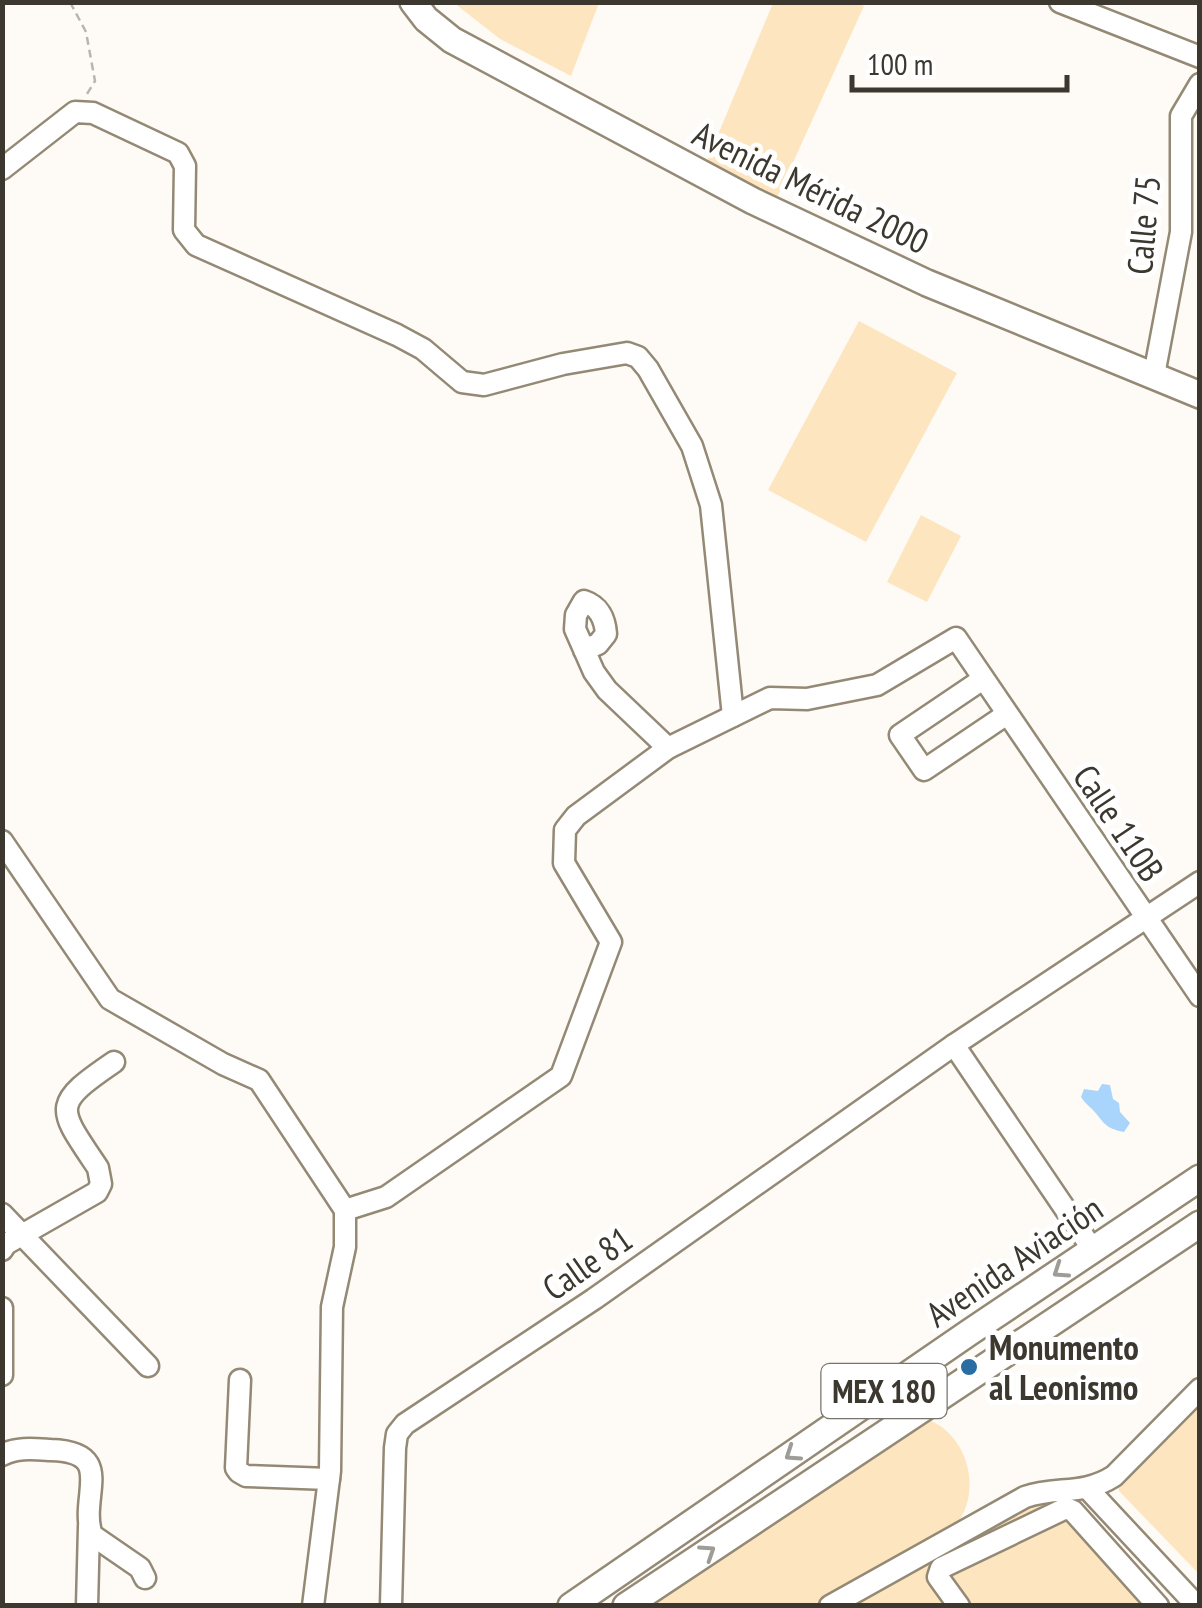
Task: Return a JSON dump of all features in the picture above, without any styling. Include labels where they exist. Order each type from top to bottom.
[{"type":"main road","name":"Avenida Mérida 2000","points":[[413,2],[426,19],[452,40],[754,201],[927,283],[1200,395]]},
{"type":"main road","name":"Avenida Aviación","points":[[571,1606],[1200,1178]]},
{"type":"main road","name":"Avenida Aviación","points":[[626,1606],[1200,1224]]},
{"type":"street","points":[[1060,2],[1200,57]]},
{"type":"street","name":"Calle 75","points":[[1154,375],[1181,232],[1181,116],[1200,84]]},
{"type":"street","points":[[2,169],[75,112],[93,113],[178,153],[185,166],[184,230],[196,245],[398,335],[423,349],[462,382],[484,384],[627,353],[648,369],[692,446],[711,506],[733,716],[668,748],[576,816],[565,830],[564,862],[612,942],[561,1076],[386,1196],[345,1210]]},
{"type":"street","name":"Calle 110B","points":[[733,716],[770,698],[807,699],[877,685],[956,638],[1200,996]]},
{"type":"street","points":[[584,650],[607,690],[668,748]]},
{"type":"street","points":[[984,679],[900,735],[924,770],[1007,714]]},
{"type":"street","points":[[2,841],[110,999],[223,1064],[259,1080],[345,1210],[345,1247],[332,1306],[329,1479],[313,1606]]},
{"type":"street","name":"Calle 81","points":[[391,1606],[397,1434],[405,1424],[594,1299],[954,1045],[1200,882]]},
{"type":"street","points":[[954,1045],[1092,1250]]},
{"type":"street","points":[[2,1250],[6,1244],[97,1192],[98,1168],[69,1125],[66,1114],[71,1095],[114,1062]]},
{"type":"street","points":[[2,1214],[148,1366]]},
{"type":"street","points":[[2,1308],[2,1375]]},
{"type":"street","points":[[240,1380],[238,1472],[246,1476],[329,1479]]},
{"type":"street","points":[[830,1606],[1024,1496],[1043,1490],[1088,1489],[1114,1476],[1200,1389]]},
{"type":"street","points":[[2,1455],[22,1449],[58,1450],[88,1462],[92,1472],[87,1606]]},
{"type":"street","points":[[1088,1489],[1197,1606]]},
{"type":"street","points":[[959,1606],[938,1577],[941,1568],[1066,1508],[1073,1511],[1158,1606]]},
{"type":"street","points":[[89,1526],[92,1535],[140,1568],[145,1578]]},
{"type":"street","points":[[884,1575],[944,1556],[964,1557]]},
{"type":"path","points":[[70,2],[86,32],[95,81],[75,112]]},
{"type":"shaded area","points":[[856,2],[864,6],[776,200],[706,163],[773,3]]},
{"type":"shaded area","points":[[454,3],[599,3],[571,76],[500,39]]},
{"type":"shaded area","points":[[859,321],[957,373],[866,542],[768,490]]},
{"type":"shaded area","points":[[921,515],[961,536],[927,602],[887,582]]},
{"type":"shaded area","points":[[1199,1398],[1199,1574],[1117,1485]]},
{"type":"shaded area","points":[[929,1420],[956,1441],[968,1472],[966,1505],[948,1533],[816,1605],[652,1606]]},
{"type":"shaded area","points":[[1045,1494],[1074,1505],[1172,1605],[841,1606]]},
{"type":"water","points":[[1102,1084],[1110,1085],[1113,1099],[1130,1123],[1124,1132],[1105,1124],[1081,1097],[1084,1089],[1098,1091]]},
{"type":"place","name":"Monumento al Leonismo","points":[[969,1367]]}]
